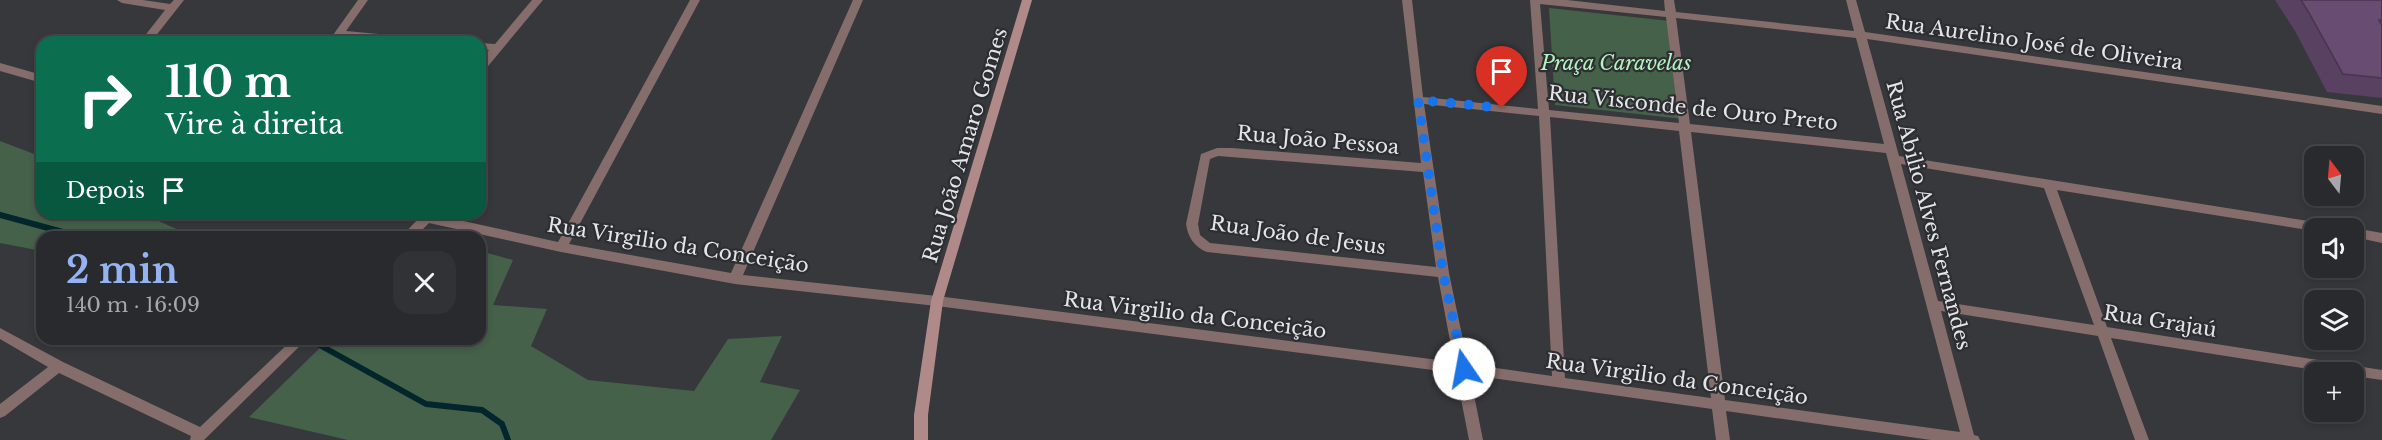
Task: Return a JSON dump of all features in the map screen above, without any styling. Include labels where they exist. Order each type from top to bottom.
[{"type":"street","points":[[122,0],[176,4]]},
{"type":"street","points":[[337,36],[363,0]]},
{"type":"street","points":[[486,60],[538,0]]},
{"type":"street","points":[[561,247],[695,0]]},
{"type":"street","points":[[735,279],[858,0]]},
{"type":"street","name":"Rua João Amaro Gomes","points":[[921,440],[921,415],[937,301],[1027,0]]},
{"type":"street","points":[[1407,0],[1418,100],[1443,273],[1464,369],[1476,440]]},
{"type":"street","points":[[1536,0],[1559,382]]},
{"type":"street","name":"Rua Aurelino José de Oliveira","points":[[1536,0],[1861,35],[2382,110]]},
{"type":"street","points":[[1669,0],[1723,440]]},
{"type":"street","name":"Rua Abilio Alves Fernandes","points":[[1851,0],[1970,440]]},
{"type":"street","points":[[150,36],[176,4]]},
{"type":"street","points":[[486,46],[495,47]]},
{"type":"street","points":[[0,67],[36,77]]},
{"type":"street","name":"Rua Visconde de Ouro Preto","points":[[1418,100],[1685,127],[1892,154],[2049,185],[2304,225]]},
{"type":"street","name":"Rua João Pessoa","points":[[1205,157],[1209,154],[1225,152],[1428,168]]},
{"type":"street","name":"Rua João de Jesus","points":[[1205,157],[1192,224],[1197,241],[1207,247],[1443,273]]},
{"type":"street","points":[[2049,185],[2142,440]]},
{"type":"street","name":"Rua Virgilio da Conceição","points":[[435,219],[561,247],[735,279],[937,301],[1464,369],[1970,440]]},
{"type":"street","points":[[2364,235],[2382,238]]},
{"type":"street","name":"Rua Grajaú","points":[[1932,305],[2382,375]]},
{"type":"street","points":[[0,333],[58,366],[198,437],[294,345]]},
{"type":"street","points":[[0,411],[58,366]]},
{"type":"green space","name":"Praça Caravelas","points":[[1549,8],[1670,21],[1683,119],[1555,105]]},
{"type":"green space","points":[[0,141],[36,155],[36,219],[154,219],[181,231],[36,231],[36,250],[0,243]]},
{"type":"green space","points":[[486,253],[513,260],[493,305],[547,309],[531,346],[588,380],[694,391],[728,339],[782,336],[760,382],[800,390],[771,440],[348,440],[249,417],[323,345],[486,345]]},
{"type":"building","points":[[2301,0],[2382,0],[2382,20],[2379,20],[2382,26],[2382,78],[2343,74]]},
{"type":"waterway","points":[[0,215],[59,231]]},
{"type":"waterway","points":[[320,345],[426,404],[482,410],[502,424],[508,440]]},
{"type":"route","points":[[1464,369],[1443,273],[1418,100],[1502,108]]}]
